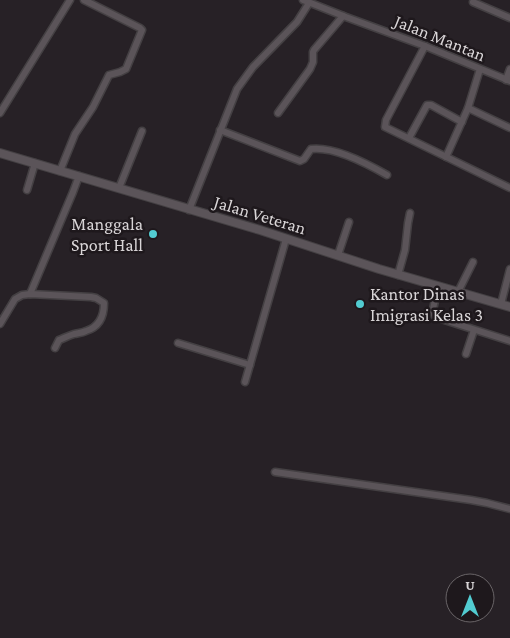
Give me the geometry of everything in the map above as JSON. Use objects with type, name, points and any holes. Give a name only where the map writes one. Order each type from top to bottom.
[{"type":"street","points":[[0,112],[70,0]]},
{"type":"street","points":[[60,170],[74,134],[89,114],[110,76],[126,69],[142,30],[84,0]]},
{"type":"street","points":[[189,210],[237,89],[266,53],[297,22],[306,1]]},
{"type":"street","name":"Jalan Mantan","points":[[306,1],[425,46],[508,81]]},
{"type":"street","points":[[472,2],[510,18]]},
{"type":"street","points":[[278,113],[310,69],[314,50],[343,16]]},
{"type":"street","points":[[425,46],[394,105],[385,125],[386,128],[510,188]]},
{"type":"street","points":[[508,81],[510,69]]},
{"type":"street","points":[[446,157],[468,108],[480,70]]},
{"type":"street","points":[[409,138],[427,105],[431,105],[462,122]]},
{"type":"street","points":[[468,108],[510,128]]},
{"type":"street","points":[[119,188],[142,130]]},
{"type":"street","points":[[220,130],[300,161],[304,159],[311,149],[320,149],[362,161],[387,175]]},
{"type":"street","name":"Jalan Veteran","points":[[0,153],[510,307]]},
{"type":"street","points":[[27,190],[34,163]]},
{"type":"street","points":[[30,294],[79,176]]},
{"type":"street","points":[[398,274],[405,250],[410,213]]},
{"type":"street","points":[[338,255],[349,222]]},
{"type":"street","points":[[245,382],[286,239]]},
{"type":"street","points":[[458,292],[473,262]]},
{"type":"street","points":[[501,304],[510,269]]},
{"type":"street","points":[[440,287],[432,310],[433,316],[510,341]]},
{"type":"street","points":[[0,324],[15,299],[22,295],[96,298],[104,303],[102,318],[91,329],[58,340],[55,348]]},
{"type":"street","points":[[466,354],[474,330]]},
{"type":"street","points":[[178,344],[250,365]]},
{"type":"street","points":[[275,472],[471,500],[510,509]]},
{"type":"place","name":"Manggala Sport Hall","points":[[153,234]]},
{"type":"place","name":"Kantor Dinas Imigrasi Kelas 3","points":[[360,304]]}]
